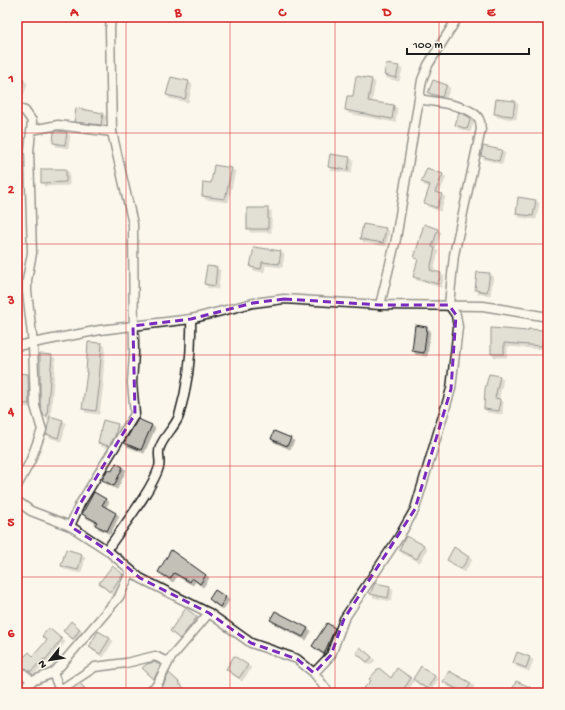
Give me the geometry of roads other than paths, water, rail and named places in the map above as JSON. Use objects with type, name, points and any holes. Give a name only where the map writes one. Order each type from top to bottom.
[{"type":"street","points":[[70,526],[80,504],[135,414],[132,383],[134,353],[134,224],[112,132],[111,17]]},
{"type":"street","points":[[380,305],[396,239],[422,80],[428,65],[458,17]]},
{"type":"street","points":[[314,674],[331,655],[344,619],[399,537],[415,509],[451,389],[458,327],[456,315],[449,305],[454,255],[481,129],[480,120],[474,113],[464,109],[419,99]]},
{"type":"street","points":[[17,108],[26,111],[32,121],[29,152],[32,261],[27,280],[27,291],[33,344],[35,406],[42,430],[30,462],[17,486]]},
{"type":"street","points":[[32,130],[58,125],[112,132]]},
{"type":"street","points":[[17,346],[33,344],[83,332],[191,319],[253,303],[284,299],[380,305],[483,306],[548,317]]},
{"type":"street","points":[[107,550],[147,490],[159,467],[158,450],[160,444],[178,417],[192,339],[191,319]]},
{"type":"street","points":[[17,501],[31,511],[70,526],[107,550],[131,572],[209,613],[251,643],[297,659],[314,674],[329,693]]},
{"type":"street","points":[[18,693],[32,680],[53,673],[61,665],[119,597],[131,572]]},
{"type":"street","points":[[146,693],[157,685],[170,660],[209,613]]},
{"type":"street","points":[[53,673],[61,692],[95,667],[126,663],[155,656],[166,661],[170,660]]},
{"type":"street","points":[[17,668],[32,680]]}]
